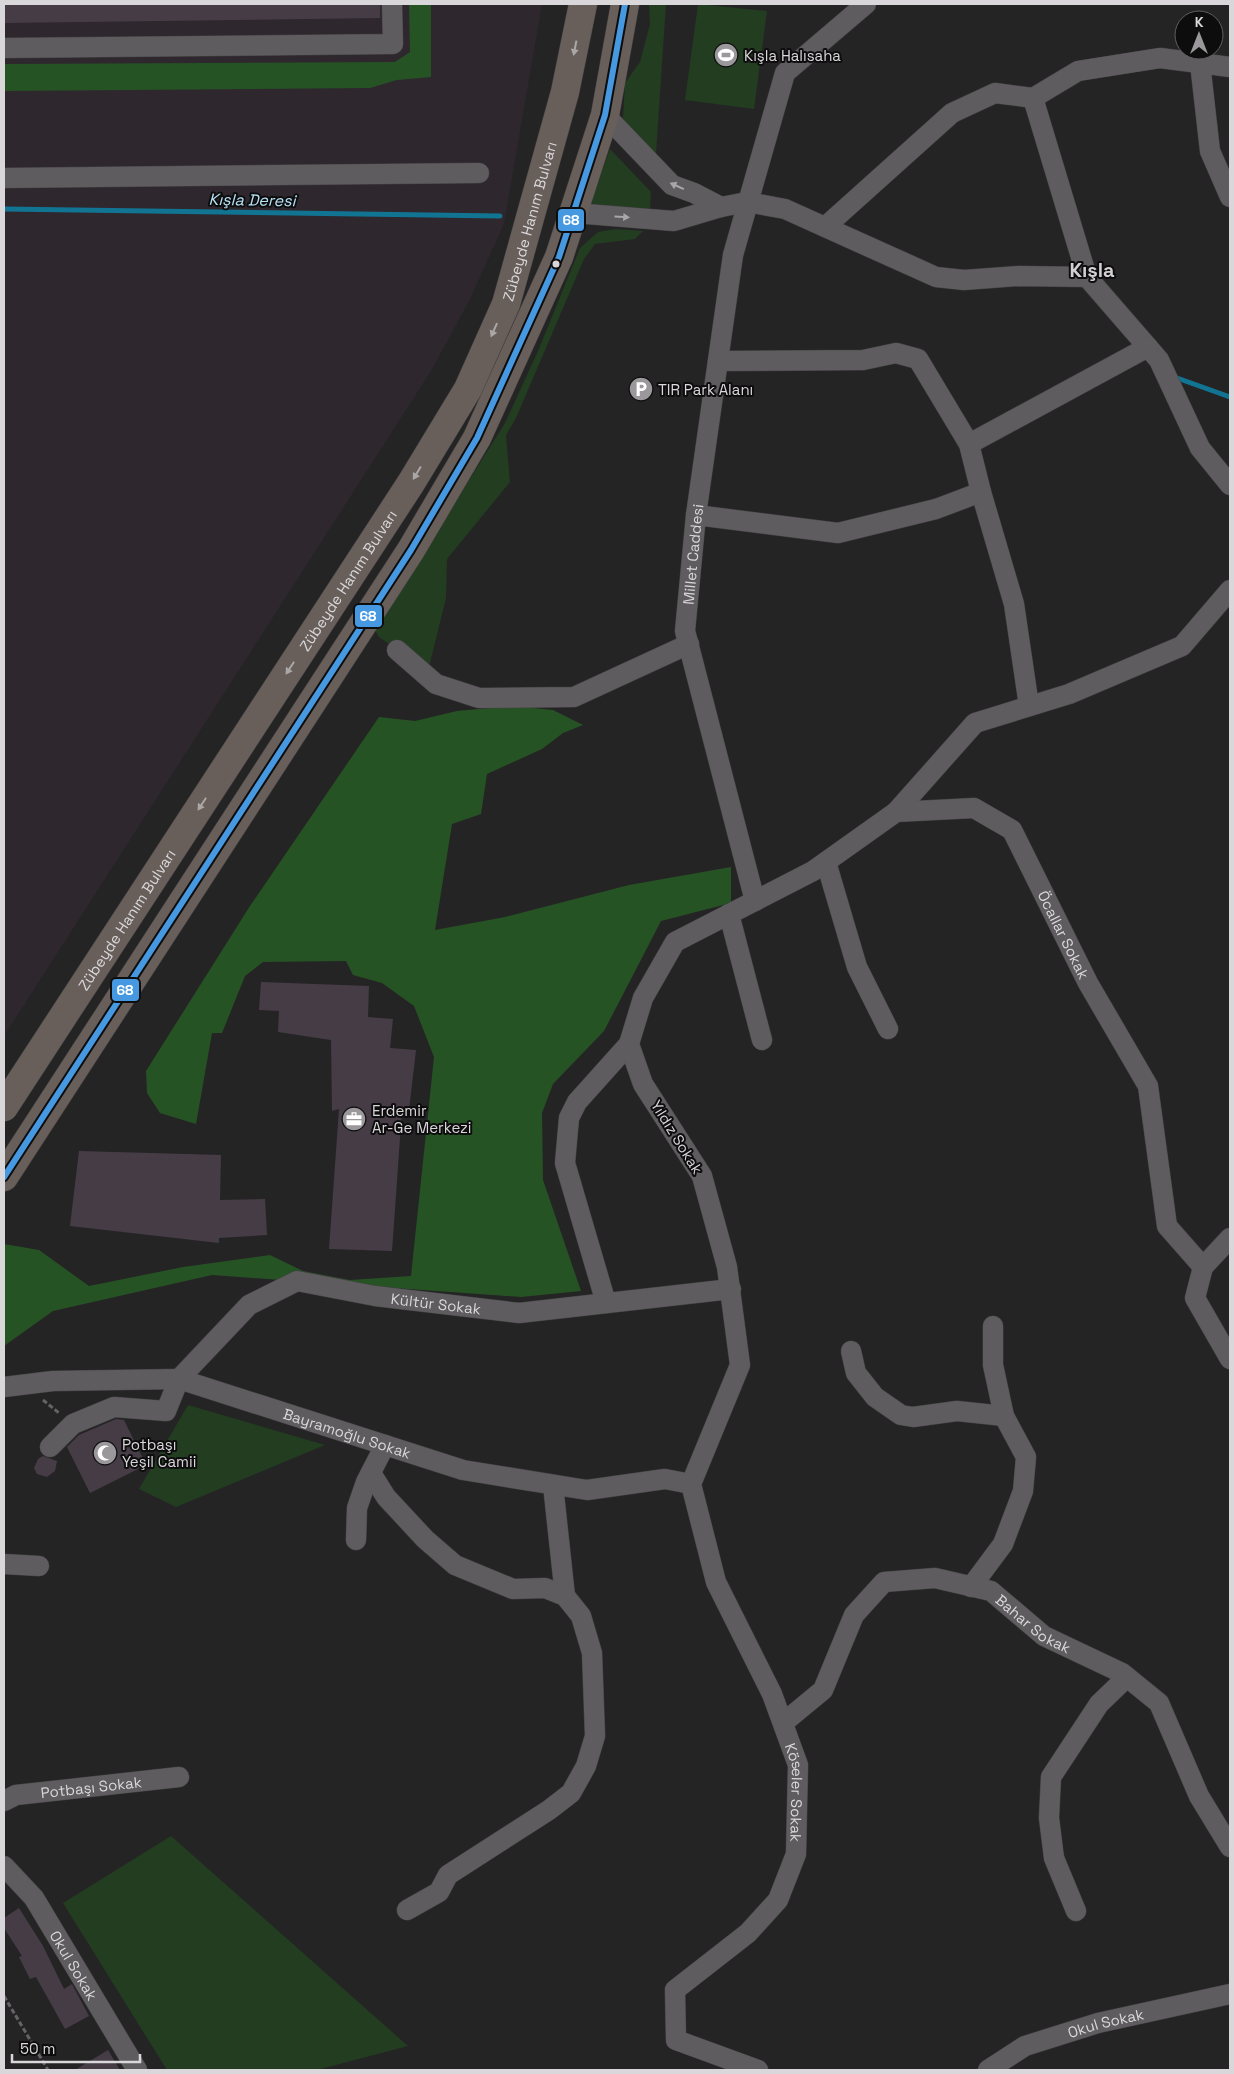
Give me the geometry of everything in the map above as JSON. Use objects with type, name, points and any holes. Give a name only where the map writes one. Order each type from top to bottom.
[{"type":"highway","name":"Zübeyde Hanım Bulvarı","points":[[4,1107],[411,483],[468,389],[509,294],[565,92],[583,4]]},
{"type":"highway","name":"Zübeyde Hanım Bulvarı","points":[[4,1176],[411,550],[478,438],[559,257],[574,213],[606,115],[625,4]]},
{"type":"street","points":[[4,48],[393,44],[392,4]]},
{"type":"street","name":"Millet Caddesi","points":[[755,901],[685,632],[696,515],[733,255],[785,73],[866,4]]},
{"type":"street","points":[[825,227],[952,113],[995,93],[1033,98],[1078,71],[1160,58],[1230,67]]},
{"type":"street","points":[[1200,63],[1210,151],[1230,197]]},
{"type":"street","points":[[1033,98],[1087,277],[1159,360],[1200,448],[1230,485]]},
{"type":"street","points":[[606,115],[672,185],[694,193],[721,207]]},
{"type":"street","points":[[4,178],[479,173]]},
{"type":"street","points":[[574,213],[674,221],[721,207],[747,202],[785,209],[936,277],[964,280],[1019,276],[1087,277]]},
{"type":"street","points":[[969,444],[1148,348]]},
{"type":"street","points":[[718,361],[864,360],[896,353],[918,359],[969,444],[1014,604],[1029,706]]},
{"type":"street","points":[[696,515],[838,533],[936,509],[981,492]]},
{"type":"street","points":[[606,1303],[565,1163],[569,1118],[577,1102],[629,1044],[643,998],[675,942],[813,871],[896,812],[974,723],[1069,694],[1182,646],[1230,590]]},
{"type":"street","points":[[397,650],[436,684],[478,698],[574,697],[689,644]]},
{"type":"street","name":"Öcallar Sokak","points":[[896,812],[974,808],[1012,830],[1088,983],[1148,1086],[1167,1226],[1202,1266]]},
{"type":"street","points":[[826,862],[857,967],[888,1029]]},
{"type":"street","points":[[729,914],[762,1040]]},
{"type":"street","name":"Yıldız Sokak","points":[[629,1044],[643,1084],[702,1176],[727,1266],[731,1289],[740,1365],[691,1484]]},
{"type":"street","points":[[1230,1238],[1202,1266],[1195,1298],[1230,1359]]},
{"type":"street","name":"Kültür Sokak","points":[[179,1379],[249,1305],[297,1281],[375,1296],[520,1312],[731,1289]]},
{"type":"street","points":[[971,1587],[1003,1544],[1023,1492],[1026,1457],[1004,1416],[993,1365],[993,1326]]},
{"type":"street","points":[[851,1351],[856,1373],[876,1397],[901,1415],[913,1417],[956,1411],[1004,1416]]},
{"type":"street","points":[[50,1447],[73,1424],[114,1407],[166,1411],[179,1379]]},
{"type":"street","name":"Bayramoğlu Sokak","points":[[13,1385],[53,1381],[179,1379],[463,1470],[587,1490],[665,1479],[691,1484]]},
{"type":"street","points":[[356,1540],[357,1508],[370,1473],[385,1446]]},
{"type":"street","points":[[370,1473],[386,1497],[425,1539],[455,1565],[513,1589],[545,1588],[564,1596],[581,1616],[592,1653],[595,1736],[586,1766],[571,1793],[549,1810],[448,1875],[439,1892],[407,1910]]},
{"type":"street","name":"Köseler Sokak","points":[[691,1484],[716,1582],[772,1694],[798,1765],[797,1844],[796,1854],[778,1900],[748,1933],[675,1990],[676,2040],[758,2070]]},
{"type":"street","points":[[553,1485],[564,1596]]},
{"type":"street","points":[[4,1564],[38,1566]]},
{"type":"street","name":"Bahar Sokak","points":[[783,1723],[822,1690],[854,1615],[884,1582],[935,1578],[991,1591],[1044,1636],[1127,1677],[1160,1703],[1199,1796],[1230,1847]]},
{"type":"street","points":[[1076,1911],[1054,1858],[1049,1818],[1052,1777],[1099,1704],[1127,1677]]},
{"type":"street","name":"Potbaşı Sokak","points":[[4,1801],[16,1795],[178,1777]]},
{"type":"street","name":"Okul Sokak","points":[[4,1865],[34,1898],[137,2070]]},
{"type":"street","name":"Okul Sokak","points":[[988,2070],[1025,2046],[1098,2023],[1230,1994]]},
{"type":"path","points":[[13,1385],[73,1424]]},
{"type":"path","points":[[4,1996],[48,2070]]},
{"type":"shaded area","points":[[4,4],[542,4],[504,224],[469,301],[431,371],[4,1036]]},
{"type":"green space","points":[[409,4],[431,4],[431,77],[397,80],[370,88],[4,91],[4,64],[395,62],[410,52]]},
{"type":"green space","points":[[649,4],[666,4],[655,168],[632,138],[623,118],[625,83],[640,62],[650,24]]},
{"type":"green space","name":"Kışla Halısaha","points":[[698,4],[767,11],[754,109],[685,100]]},
{"type":"green space","points":[[610,149],[651,192],[650,209],[600,206],[591,203]]},
{"type":"green space","points":[[616,229],[643,231],[635,239],[595,244],[584,259],[516,418],[506,435],[510,482],[447,559],[446,598],[428,671],[379,637],[375,630],[505,423],[538,351],[580,248],[598,232]]},
{"type":"green space","points":[[514,706],[553,710],[583,725],[563,733],[542,749],[487,774],[481,814],[452,824],[435,930],[505,917],[629,885],[731,867],[731,903],[661,921],[604,1031],[553,1084],[542,1113],[543,1180],[581,1291],[521,1297],[212,1275],[53,1311],[4,1346],[4,1244],[39,1250],[89,1286],[183,1267],[270,1255],[303,1271],[350,1280],[411,1276],[434,1057],[414,1006],[382,983],[353,975],[346,961],[263,962],[245,976],[222,1033],[212,1033],[196,1124],[160,1113],[147,1093],[146,1071],[250,906],[379,717],[415,721],[457,711]]},
{"type":"green space","points":[[188,1405],[325,1445],[176,1507],[139,1489]]},
{"type":"green space","points":[[171,1836],[408,2046],[317,2070],[167,2070],[63,1903]]},
{"type":"building","points":[[4,4],[380,4],[380,18],[4,23]]},
{"type":"building","name":"Erdemir Ar-Ge Merkezi","points":[[261,982],[369,986],[368,1017],[393,1019],[390,1048],[416,1050],[409,1110],[402,1110],[392,1251],[329,1249],[339,1109],[332,1111],[331,1040],[278,1032],[279,1011],[259,1010]]},
{"type":"building","points":[[79,1151],[221,1155],[220,1200],[265,1199],[267,1235],[219,1238],[219,1243],[70,1226]]},
{"type":"building","name":"Potbaşı Yeşil Camii","points":[[116,1419],[124,1420],[146,1465],[90,1493],[67,1447],[79,1435]]},
{"type":"building","points":[[43,1456],[57,1461],[55,1471],[47,1477],[37,1474],[34,1468],[38,1459]]},
{"type":"building","points":[[19,1908],[43,1946],[64,1989],[72,1984],[89,2016],[65,2029],[36,1977],[30,1979],[19,1957],[22,1956],[4,1928],[4,1918]]},
{"type":"building","points":[[108,2050],[120,2070],[75,2070]]},
{"type":"waterway","name":"Kışla Deresi","points":[[4,209],[500,216]]},
{"type":"waterway","name":"Kışla Deresi","points":[[1177,378],[1230,397]]},
{"type":"transit line","name":"68","points":[[4,1177],[411,550],[477,438],[559,257],[605,115],[625,4]]},
{"type":"place","name":"Kışla Halısaha","points":[[726,55]]},
{"type":"place","name":"TIR Park Alanı","points":[[641,389]]},
{"type":"place","name":"Erdemir Ar-Ge Merkezi","points":[[354,1119]]},
{"type":"place","name":"Potbaşı Yeşil Camii","points":[[105,1453]]},
{"type":"district","name":"Kışla","points":[[1092,270]]}]
